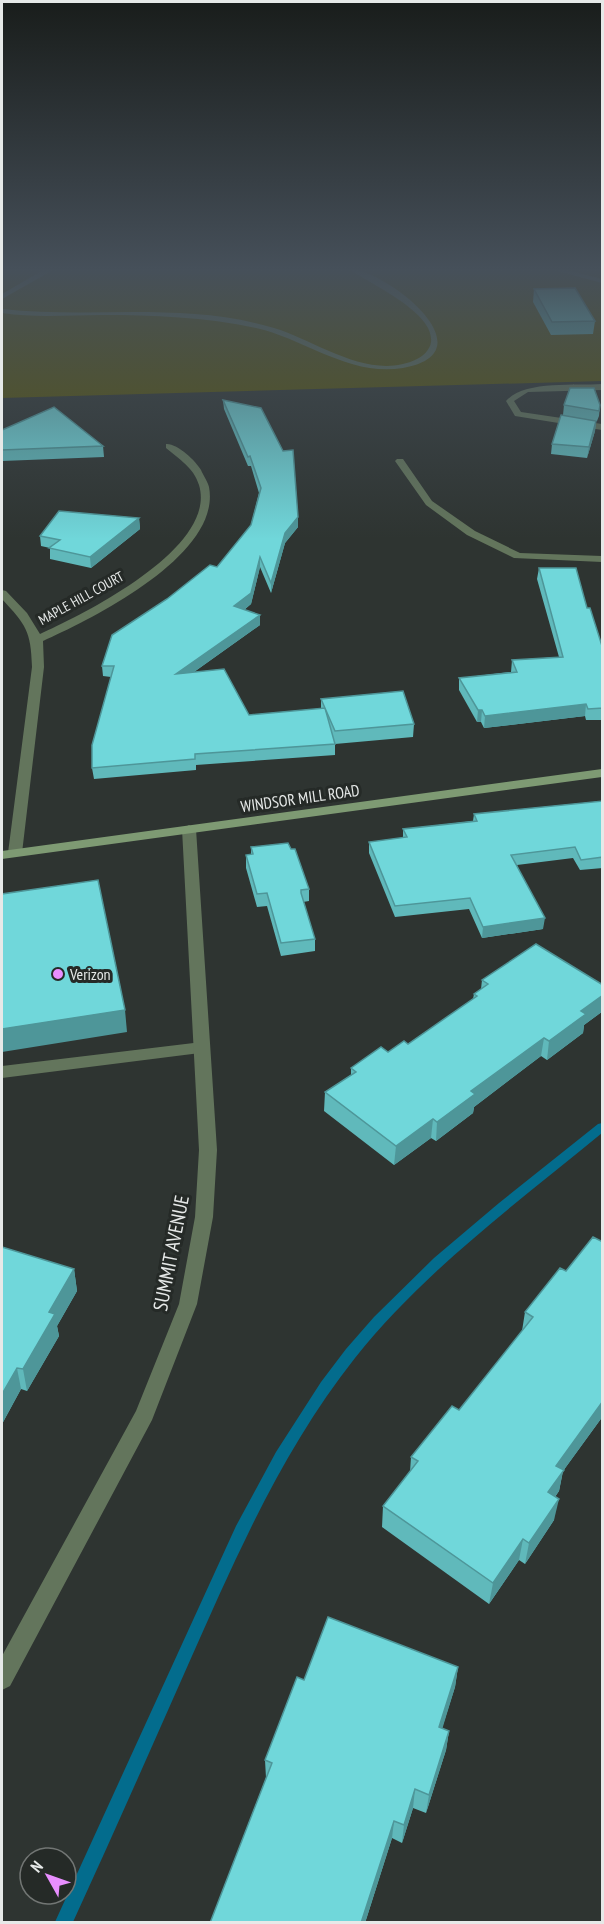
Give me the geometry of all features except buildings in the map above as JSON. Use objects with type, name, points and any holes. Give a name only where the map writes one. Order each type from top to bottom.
[{"type":"main road","name":"WINDSOR MILL ROAD","points":[[8,854],[603,773]]},
{"type":"street","points":[[348,359],[362,364],[397,366],[423,359]]},
{"type":"street","points":[[603,387],[527,390],[517,394],[510,401],[518,414],[603,427]]},
{"type":"street","name":"MAPLE HILL COURT","points":[[37,639],[117,599],[172,556],[191,535],[202,516],[207,497],[204,482],[197,467],[184,455],[169,446]]},
{"type":"street","points":[[400,461],[429,503],[471,534],[518,556],[603,559]]},
{"type":"street","points":[[2,593],[22,615],[37,639],[38,667],[8,854]]},
{"type":"street","name":"SUMMIT AVENUE","points":[[2,1678],[145,1414],[188,1304],[204,1217],[207,1161],[189,830]]},
{"type":"street","points":[[2,1072],[202,1048]]},
{"type":"shaded area","points":[[2,359],[602,359],[602,381],[2,398]]},
{"type":"waterway","points":[[64,1922],[242,1531],[302,1421],[351,1353],[408,1291],[471,1234],[602,1127]]},
{"type":"place","name":"Verizon","points":[[58,974]]}]
